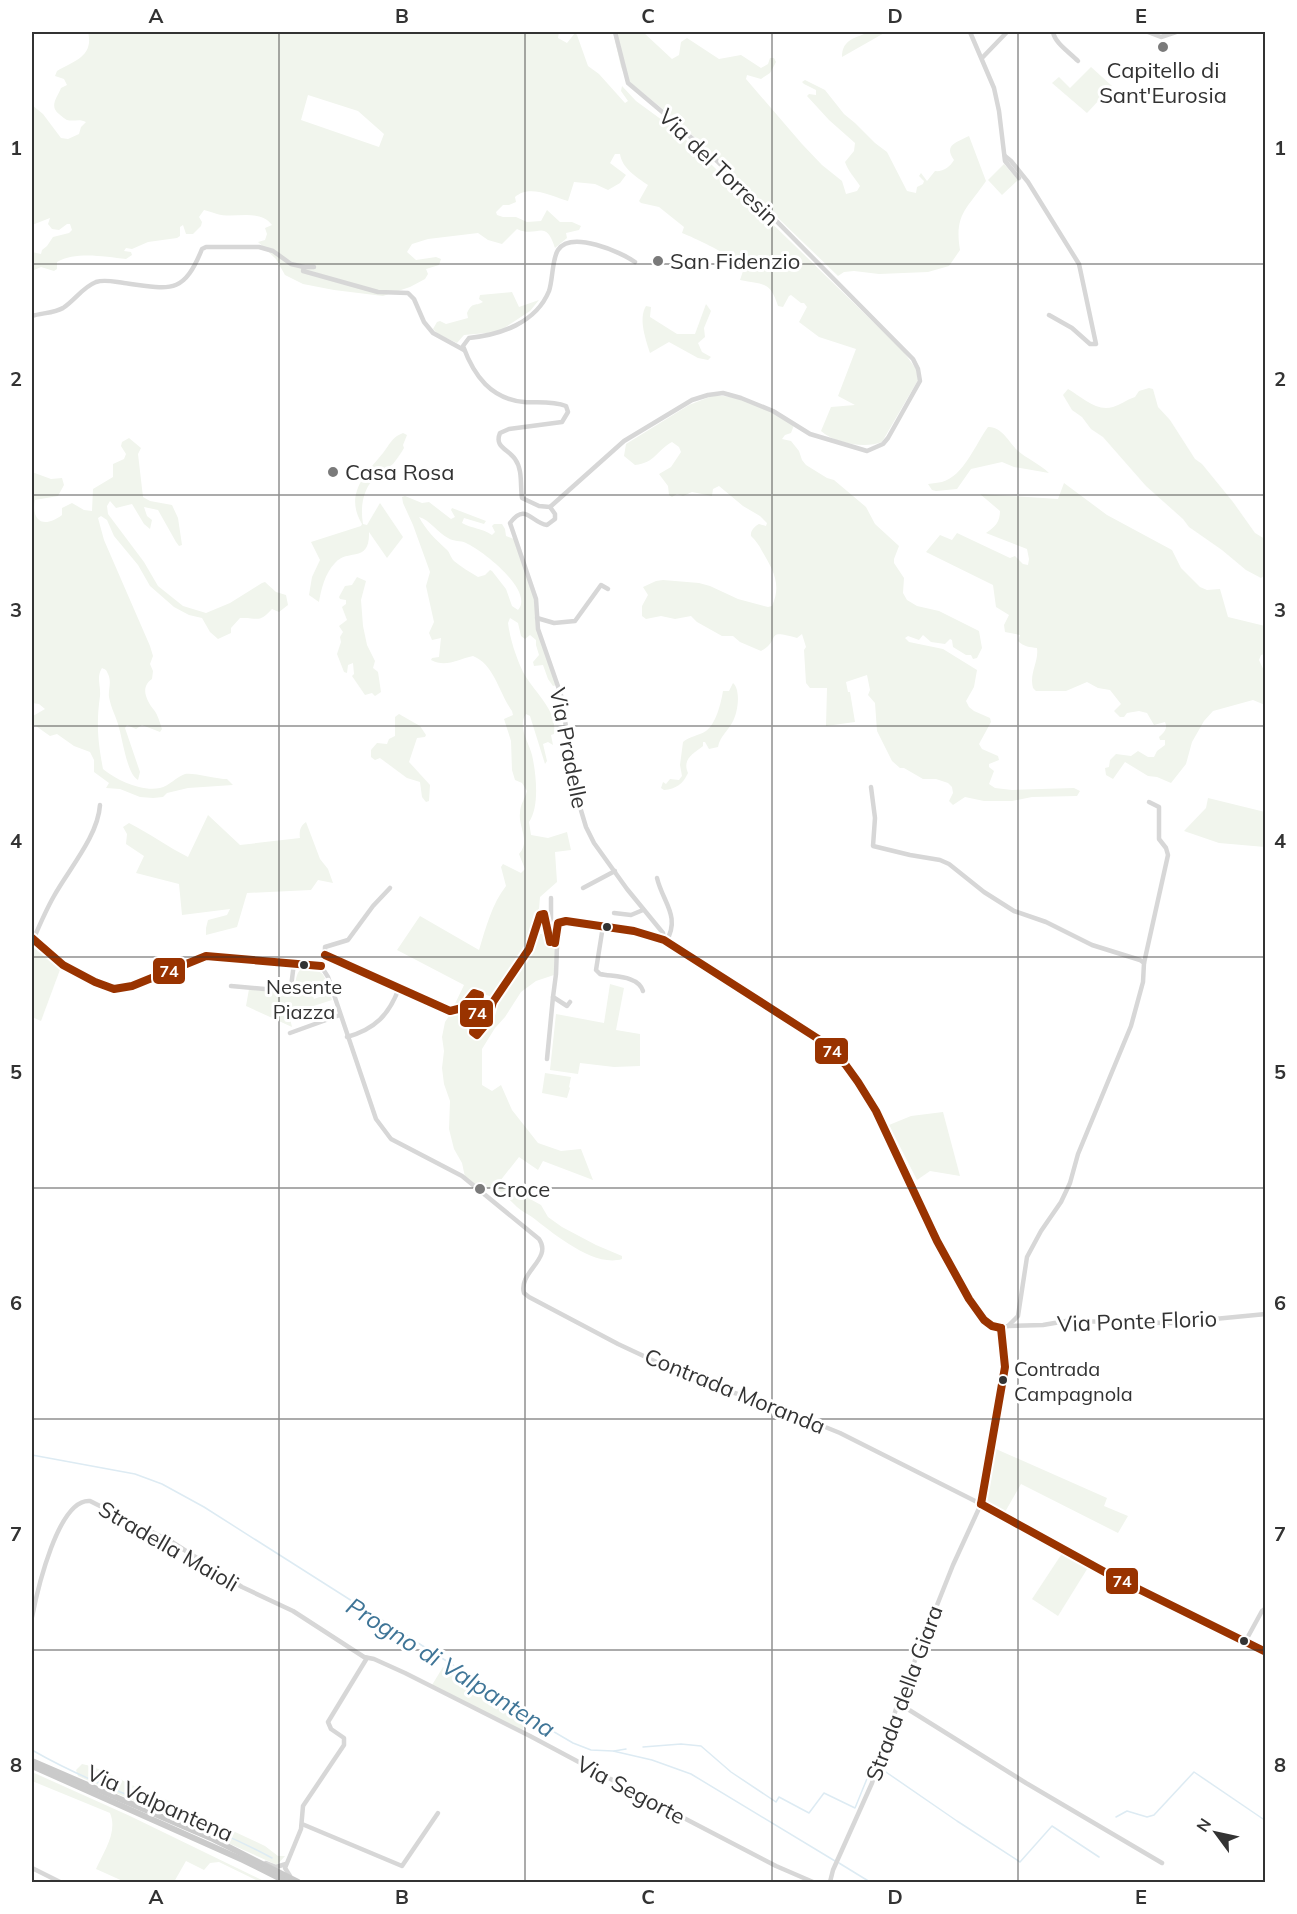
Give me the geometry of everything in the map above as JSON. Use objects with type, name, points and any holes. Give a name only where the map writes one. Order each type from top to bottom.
[{"type":"main road","name":"Via Valpantena","points":[[32,1761],[116,1796],[298,1882]]},
{"type":"main road","name":"Via Valpantena","points":[[32,1766],[287,1882]]},
{"type":"street","name":"Via del Torresin","points":[[550,507],[624,441],[700,396],[719,393],[741,398],[773,411],[810,434],[867,450],[883,444],[888,438],[920,381],[918,369],[913,360],[895,340],[717,161],[628,83],[615,32]]},
{"type":"street","points":[[970,32],[994,88],[1005,164],[1019,178]]},
{"type":"street","points":[[982,58],[1007,32]]},
{"type":"street","points":[[1053,32],[1058,42],[1078,61]]},
{"type":"street","points":[[1148,32],[1161,37],[1176,32]]},
{"type":"street","points":[[1005,156],[1028,182],[1079,264],[1096,344],[1090,344],[1072,328],[1050,315]]},
{"type":"street","points":[[550,507],[538,506],[522,498],[518,462],[499,445],[498,439],[500,433],[509,429],[562,422],[568,412],[566,406],[558,403],[524,402],[500,396],[482,382],[464,350],[464,343],[469,338],[503,332],[533,312],[548,292],[558,250],[563,245],[572,242],[594,244],[619,251],[635,262]]},
{"type":"street","points":[[32,316],[62,309],[87,287],[97,282],[107,280],[139,285],[178,285],[189,275],[202,249],[206,247],[259,247],[273,251],[291,264],[314,267]]},
{"type":"street","points":[[304,267],[303,271],[310,274],[337,279],[378,292],[408,293],[414,298],[424,322],[433,333],[464,350]]},
{"type":"street","name":"Via Pradelle","points":[[550,507],[555,514],[552,524],[542,525],[524,513],[518,514],[510,523],[536,599],[538,629],[561,695],[581,811],[594,843],[643,910],[663,933],[665,941]]},
{"type":"street","points":[[537,618],[554,623],[575,621],[602,585],[608,589]]},
{"type":"street","points":[[871,787],[874,818],[873,846],[950,864],[984,892],[1014,911],[1046,922],[1092,945],[1144,963]]},
{"type":"street","points":[[547,1059],[556,974],[557,946],[555,943],[558,923],[566,921],[634,931],[665,941],[820,1040],[845,1063],[875,1109],[934,1237],[980,1316],[990,1325],[1001,1328],[1008,1326],[1019,1310],[1030,1250],[1066,1193],[1078,1154],[1123,1046],[1142,989],[1144,963],[1168,855],[1159,839],[1160,806],[1149,802]]},
{"type":"street","points":[[100,805],[100,816],[93,832],[54,895],[33,938],[63,965],[118,990],[206,956],[321,966]]},
{"type":"street","points":[[583,888],[615,871]]},
{"type":"street","points":[[657,878],[672,916],[673,930],[665,941]]},
{"type":"street","points":[[321,966],[325,947],[348,940],[373,906],[390,888]]},
{"type":"street","points":[[551,898],[551,924],[556,927]]},
{"type":"street","points":[[614,913],[631,915],[643,910]]},
{"type":"street","points":[[325,955],[450,1011],[459,1011],[466,1006],[474,993],[477,993],[480,995],[473,1032],[477,1035],[486,1024],[494,1002],[529,949],[540,915],[544,914],[546,920],[548,941],[555,943]]},
{"type":"street","points":[[603,926],[596,970],[600,974],[636,981],[641,984],[643,990]]},
{"type":"street","points":[[231,986],[286,991],[291,987],[294,963]]},
{"type":"street","points":[[321,966],[328,977],[347,1037],[379,1023],[395,999],[399,988]]},
{"type":"street","points":[[553,997],[567,1006],[570,1002]]},
{"type":"street","points":[[290,1034],[340,1015]]},
{"type":"street","name":"Contrada Moranda","points":[[347,1037],[376,1119],[391,1140],[462,1176],[543,1244],[542,1255],[524,1281],[524,1293],[529,1297],[618,1344],[697,1381],[766,1403],[825,1426],[981,1504],[1112,1576],[1266,1652]]},
{"type":"street","name":"Via Ponte Florio","points":[[1008,1326],[1043,1325],[1066,1321],[1173,1323],[1266,1314]]},
{"type":"street","points":[[981,1504],[1005,1367],[1001,1328]]},
{"type":"street","name":"Stradella Maioli","points":[[32,1617],[41,1574],[57,1536],[75,1506],[89,1500],[172,1542],[242,1587],[293,1611],[367,1658]]},
{"type":"street","name":"Strada della Giara","points":[[830,1882],[841,1851],[872,1783],[898,1703],[952,1565],[981,1504]]},
{"type":"street","points":[[1245,1642],[1262,1611],[1266,1608]]},
{"type":"street","points":[[286,1864],[302,1824],[303,1806],[344,1744],[344,1738],[331,1730],[328,1722],[367,1658]]},
{"type":"street","name":"Via Segorte","points":[[367,1658],[405,1673],[776,1866],[813,1882]]},
{"type":"street","points":[[898,1703],[1026,1783],[1162,1863]]},
{"type":"street","points":[[302,1824],[402,1866],[438,1813]]},
{"type":"street","name":"Via Valpantena","points":[[248,1857],[276,1867],[286,1864],[286,1872],[298,1882]]},
{"type":"street","points":[[32,1868],[60,1882]]},
{"type":"street","points":[[272,1875],[276,1882],[287,1882]]},
{"type":"shaded area","points":[[88,32],[559,32],[558,38],[567,43],[575,33],[588,66],[599,74],[625,103],[628,101],[621,91],[622,86],[636,101],[677,131],[903,351],[916,369],[918,380],[882,442],[867,445],[850,444],[834,439],[821,431],[831,407],[855,405],[838,396],[856,349],[819,337],[799,322],[807,307],[804,303],[791,295],[783,307],[778,306],[769,288],[740,280],[743,264],[739,265],[721,252],[682,233],[684,227],[659,207],[641,203],[639,201],[648,185],[627,168],[620,154],[615,154],[610,163],[626,175],[620,183],[608,190],[595,184],[574,182],[568,201],[541,192],[527,191],[515,197],[516,202],[503,205],[496,212],[497,215],[503,217],[516,217],[527,222],[541,221],[547,210],[560,222],[572,222],[581,226],[579,230],[566,233],[567,238],[555,248],[548,233],[544,231],[530,232],[517,229],[502,244],[488,240],[478,233],[428,239],[412,244],[407,252],[416,260],[436,257],[441,259],[439,265],[426,269],[428,274],[425,279],[383,296],[303,284],[285,275],[276,259],[258,242],[265,240],[267,234],[265,228],[272,225],[267,220],[254,215],[224,215],[204,210],[199,217],[202,222],[201,226],[193,234],[186,234],[183,225],[180,227],[180,236],[177,238],[148,242],[132,249],[126,248],[124,251],[131,252],[132,255],[126,259],[73,257],[57,262],[57,269],[54,271],[41,267],[32,271],[32,252],[41,254],[53,237],[72,230],[70,224],[59,230],[52,229],[48,224],[50,218],[32,225],[32,105],[43,114],[61,138],[68,139],[79,134],[86,122],[67,120],[56,111],[55,102],[61,88],[67,85],[64,79],[55,76],[57,71],[82,57],[89,40]],"holes":[[[308,95],[358,111],[384,134],[379,147],[301,120]]]},
{"type":"shaded area","points":[[613,32],[643,32],[672,59],[679,55],[681,42],[687,38],[719,59],[741,55],[761,68],[768,64],[770,58],[774,58],[776,62],[770,73],[761,79],[747,75],[746,79],[802,144],[822,165],[842,181],[846,194],[857,191],[860,186],[845,162],[854,151],[855,143],[807,96],[816,95],[816,90],[804,84],[802,82],[805,80],[825,90],[844,114],[887,152],[907,191],[916,193],[917,187],[923,184],[924,181],[919,176],[921,173],[927,181],[935,171],[948,167],[954,160],[950,151],[951,147],[969,136],[986,181],[964,212],[959,228],[960,250],[949,266],[928,272],[879,274],[854,271],[844,272],[838,276],[680,123],[627,80],[621,67]]},
{"type":"shaded area","points":[[869,32],[886,32],[842,57],[844,46],[847,43]]},
{"type":"shaded area","points":[[1091,67],[1112,86],[1087,113],[1052,83],[1059,77],[1070,88]]},
{"type":"shaded area","points":[[1004,164],[1018,180],[1002,195],[988,180]]},
{"type":"shaded area","points":[[512,292],[519,307],[539,300],[530,311],[498,332],[464,335],[457,343],[433,329],[440,321],[446,324],[468,318],[467,313],[471,307],[483,302],[479,299],[480,295]]},
{"type":"shaded area","points":[[706,304],[711,311],[704,328],[705,337],[698,343],[702,352],[711,357],[708,360],[698,358],[669,342],[650,353],[643,323],[646,306],[651,307],[650,317],[677,334],[695,334]]},
{"type":"shaded area","points":[[1068,389],[1095,406],[1107,408],[1135,397],[1139,391],[1153,389],[1158,407],[1170,420],[1195,459],[1202,464],[1233,502],[1255,533],[1265,539],[1265,575],[1261,578],[1246,570],[1189,527],[1146,486],[1103,437],[1091,429],[1082,417],[1072,410],[1063,395]]},
{"type":"shaded area","points":[[712,396],[745,401],[794,425],[791,433],[782,439],[791,441],[806,465],[834,480],[866,507],[875,524],[899,546],[894,563],[904,578],[903,593],[907,600],[917,606],[939,611],[979,631],[982,648],[977,658],[973,659],[971,655],[966,655],[953,647],[950,639],[945,644],[931,642],[923,635],[919,640],[908,636],[905,638],[909,642],[943,649],[977,670],[974,687],[966,701],[974,711],[990,718],[991,722],[979,744],[982,749],[998,756],[999,760],[989,764],[994,771],[989,784],[995,788],[1012,790],[1074,788],[1080,791],[1077,796],[1032,797],[1012,801],[984,801],[965,797],[953,805],[949,801],[953,793],[952,787],[948,783],[936,779],[923,779],[900,768],[892,761],[877,731],[875,703],[868,695],[870,690],[867,675],[846,682],[855,722],[826,726],[827,688],[810,688],[806,683],[804,650],[806,647],[802,634],[797,638],[776,635],[771,643],[761,651],[740,642],[733,636],[722,636],[691,616],[675,619],[661,616],[646,619],[642,616],[642,606],[648,595],[643,587],[663,580],[699,583],[738,599],[768,607],[772,606],[775,598],[776,584],[773,571],[751,536],[757,525],[766,526],[767,523],[760,516],[743,506],[719,486],[713,489],[712,496],[692,492],[683,496],[669,495],[668,486],[659,474],[671,467],[681,452],[679,447],[672,442],[652,459],[642,464],[635,465],[624,456],[626,444],[689,405]]},
{"type":"shaded area","points":[[988,427],[1001,432],[1017,450],[1049,473],[1014,467],[1002,462],[971,469],[957,489],[932,490],[928,484],[950,479],[957,473]]},
{"type":"shaded area","points":[[403,433],[407,435],[404,448],[393,464],[377,475],[368,486],[362,511],[363,524],[367,525],[380,503],[403,537],[387,558],[369,532],[366,548],[362,552],[340,559],[332,567],[324,582],[319,602],[309,595],[312,577],[320,560],[311,542],[361,526],[355,503],[359,485],[392,441]]},
{"type":"shaded area","points":[[129,438],[141,448],[138,454],[143,497],[150,501],[172,505],[178,518],[182,545],[179,546],[176,542],[158,510],[144,507],[147,516],[152,520],[150,529],[144,524],[132,504],[116,508],[110,501],[107,506],[108,514],[144,562],[158,586],[183,606],[206,613],[230,603],[265,582],[276,592],[286,595],[288,605],[279,612],[272,609],[258,619],[240,618],[231,628],[231,633],[218,639],[210,632],[202,618],[189,615],[174,607],[150,586],[138,565],[114,536],[107,520],[101,516],[98,518],[104,540],[150,646],[153,656],[150,664],[153,671],[145,694],[157,714],[162,729],[160,732],[142,725],[136,729],[127,725],[125,728],[140,772],[138,780],[134,777],[128,764],[110,701],[109,677],[106,670],[102,668],[99,678],[98,724],[103,769],[137,787],[153,789],[163,787],[185,774],[227,779],[233,785],[188,788],[153,798],[140,797],[120,789],[106,788],[109,783],[94,772],[94,760],[90,752],[74,746],[57,734],[50,736],[33,724],[33,716],[45,709],[39,704],[32,703],[32,472],[51,479],[62,478],[64,485],[58,496],[35,500],[35,514],[41,521],[56,519],[62,515],[62,508],[72,503],[84,510],[92,511],[93,489],[113,477],[113,464],[124,459],[126,454],[121,446],[122,442]]},
{"type":"shaded area","points":[[1064,483],[1107,515],[1172,550],[1181,568],[1200,587],[1207,590],[1220,589],[1228,617],[1265,626],[1265,654],[1261,655],[1259,660],[1265,673],[1265,705],[1253,700],[1213,711],[1204,721],[1192,742],[1186,764],[1171,783],[1148,776],[1125,762],[1113,779],[1106,775],[1105,768],[1109,767],[1110,760],[1116,754],[1131,756],[1138,751],[1148,757],[1154,757],[1157,751],[1165,745],[1165,740],[1160,740],[1159,737],[1166,729],[1165,722],[1154,725],[1147,713],[1139,711],[1120,717],[1114,711],[1121,704],[1110,690],[1098,688],[1087,682],[1066,691],[1036,691],[1033,688],[1032,677],[1037,648],[1020,643],[1018,641],[1020,635],[1005,632],[1004,625],[1009,615],[996,607],[993,585],[926,552],[940,535],[952,540],[957,533],[1010,558],[1015,556],[1023,564],[1028,565],[1027,549],[986,533],[996,524],[1000,511],[980,494],[1058,499]]},
{"type":"shaded area","points":[[405,496],[422,503],[429,502],[451,519],[455,517],[452,508],[486,521],[484,524],[464,518],[462,523],[492,535],[495,532],[492,526],[502,524],[506,536],[514,539],[534,597],[537,627],[557,685],[553,686],[548,679],[543,665],[534,666],[533,662],[539,655],[536,640],[530,635],[525,639],[521,636],[518,623],[510,618],[508,623],[510,635],[520,666],[549,709],[554,725],[554,734],[551,735],[553,745],[548,742],[543,744],[547,761],[545,764],[530,716],[526,714],[524,719],[523,729],[532,755],[536,780],[535,807],[529,822],[531,835],[548,838],[567,832],[571,850],[555,852],[557,882],[540,897],[539,909],[534,913],[527,945],[522,956],[492,997],[473,990],[460,1005],[453,1008],[464,985],[397,950],[420,916],[479,950],[493,908],[506,886],[501,867],[503,864],[521,873],[525,869],[519,854],[524,844],[520,813],[527,791],[522,783],[515,780],[512,770],[511,741],[504,719],[513,715],[512,711],[486,665],[473,656],[447,663],[431,660],[439,657],[441,638],[432,640],[429,633],[434,622],[426,586],[430,572],[402,497]],"holes":[[[419,517],[448,538],[474,547],[494,562],[519,592],[521,602],[518,610],[512,606],[506,589],[492,571],[478,577],[457,563],[434,538]]]},
{"type":"shaded area","points":[[357,577],[366,581],[361,600],[363,626],[367,645],[375,661],[373,668],[378,672],[381,692],[375,696],[372,693],[365,695],[352,676],[354,674],[353,663],[348,665],[347,673],[344,672],[337,654],[343,632],[339,626],[347,620],[342,607],[346,604],[346,600],[339,597],[345,586],[352,585]]},
{"type":"shaded area","points":[[733,683],[738,696],[736,712],[718,747],[709,749],[703,742],[703,746],[687,760],[688,773],[684,780],[676,787],[664,790],[661,788],[663,782],[666,784],[670,779],[679,780],[682,776],[680,765],[683,742],[710,728],[718,713],[723,691],[729,691]]},
{"type":"shaded area","points":[[399,714],[420,726],[426,735],[417,738],[409,762],[430,785],[429,801],[426,802],[422,797],[420,782],[407,778],[380,758],[375,760],[371,757],[371,750],[377,743],[387,744],[389,739],[395,736],[395,717]]},
{"type":"shaded area","points":[[1208,798],[1265,812],[1265,847],[1219,843],[1184,831],[1206,808]]},
{"type":"shaded area","points":[[208,815],[240,845],[300,838],[300,829],[306,822],[320,859],[328,869],[333,883],[318,880],[311,890],[247,893],[237,927],[206,935],[208,920],[227,915],[230,909],[182,915],[179,884],[136,873],[144,856],[126,844],[127,834],[123,827],[129,823],[188,857]]},
{"type":"shaded area","points":[[536,934],[543,934],[551,946],[560,945],[554,975],[536,981],[521,992],[495,1028],[482,1049],[482,1085],[492,1091],[501,1085],[512,1110],[538,1143],[561,1151],[581,1149],[593,1180],[543,1161],[538,1170],[519,1157],[500,1181],[516,1186],[530,1199],[541,1205],[548,1217],[562,1227],[622,1256],[622,1259],[611,1260],[587,1254],[562,1240],[520,1210],[496,1189],[478,1188],[465,1177],[462,1163],[454,1149],[449,1129],[450,1101],[444,1084],[442,1068],[444,1051],[442,1037],[445,1022],[451,1013],[462,1010],[469,1012],[467,1025],[470,1033],[473,1035],[482,1030],[492,1005],[528,957]]},
{"type":"shaded area","points":[[32,940],[61,967],[41,1021],[32,1017]]},
{"type":"shaded area","points":[[306,969],[322,973],[329,988],[312,993],[314,999],[330,993],[332,1000],[289,1014],[292,1027],[246,1006],[249,989],[287,993],[295,986],[300,970]]},
{"type":"shaded area","points":[[610,984],[624,988],[616,1030],[640,1034],[640,1066],[614,1067],[580,1063],[578,1074],[550,1070],[556,1014],[604,1023]]},
{"type":"shaded area","points":[[545,1073],[571,1077],[567,1098],[542,1093]]},
{"type":"shaded area","points":[[943,1112],[960,1176],[930,1171],[917,1180],[889,1125],[911,1116]]},
{"type":"shaded area","points":[[996,1449],[1107,1498],[1104,1506],[1128,1516],[1118,1533],[1021,1484],[1005,1512],[985,1501]]},
{"type":"shaded area","points":[[1063,1552],[1089,1566],[1058,1616],[1032,1599]]},
{"type":"shaded area","points":[[443,1667],[527,1719],[522,1731],[432,1685]]},
{"type":"shaded area","points":[[82,1764],[110,1774],[265,1846],[278,1856],[285,1856],[277,1865],[78,1776],[76,1770]]},
{"type":"shaded area","points":[[32,1772],[130,1816],[266,1882],[260,1882],[219,1862],[210,1863],[204,1870],[186,1861],[174,1882],[125,1882],[96,1869],[111,1834],[110,1813],[32,1781]]},
{"type":"waterway","name":"Progno di Valpantena","points":[[32,1455],[135,1474],[162,1484],[204,1507],[489,1688],[508,1705],[573,1743],[591,1750],[613,1751],[652,1760],[691,1774],[835,1861]]},
{"type":"waterway","points":[[643,1747],[681,1744],[701,1746],[731,1772],[776,1802],[779,1797],[809,1813],[824,1793],[855,1808],[873,1764]]},
{"type":"waterway","name":"Progno di Valpantena","points":[[614,1751],[626,1749]]},
{"type":"waterway","points":[[32,1750],[91,1780],[213,1830],[272,1858]]},
{"type":"waterway","points":[[883,1770],[1020,1862],[1052,1826],[1099,1857]]},
{"type":"waterway","points":[[1116,1817],[1127,1811],[1147,1817],[1154,1815],[1194,1772],[1266,1821]]},
{"type":"waterway","name":"Progno di Valpantena","points":[[839,1863],[870,1882]]},
{"type":"transit line","name":"74","points":[[325,955],[450,1011],[462,1008],[474,993],[480,995],[473,1032],[477,1035],[486,1024],[493,1002],[529,949],[540,915],[544,914],[550,942]]},
{"type":"transit line","name":"74","points":[[555,943],[558,923],[566,921],[634,931],[664,940],[820,1040],[845,1064],[876,1111],[937,1241],[969,1299],[984,1320],[992,1326],[1001,1328]]},
{"type":"transit line","name":"74","points":[[32,938],[63,965],[114,989],[132,986],[206,956],[321,966]]},
{"type":"transit line","name":"74","points":[[981,1504],[1005,1367],[1001,1328]]},
{"type":"transit line","name":"74","points":[[981,1504],[1112,1576],[1266,1652]]},
{"type":"place","name":"Capitello di Sant'Eurosia","points":[[1163,47]]},
{"type":"place","name":"San Fidenzio","points":[[658,261]]},
{"type":"place","name":"Casa Rosa","points":[[333,472]]},
{"type":"place","name":"Nesente Piazza","points":[[304,965]]},
{"type":"place","name":"Croce","points":[[480,1189]]},
{"type":"place","name":"Contrada Campagnola","points":[[1003,1380]]}]
